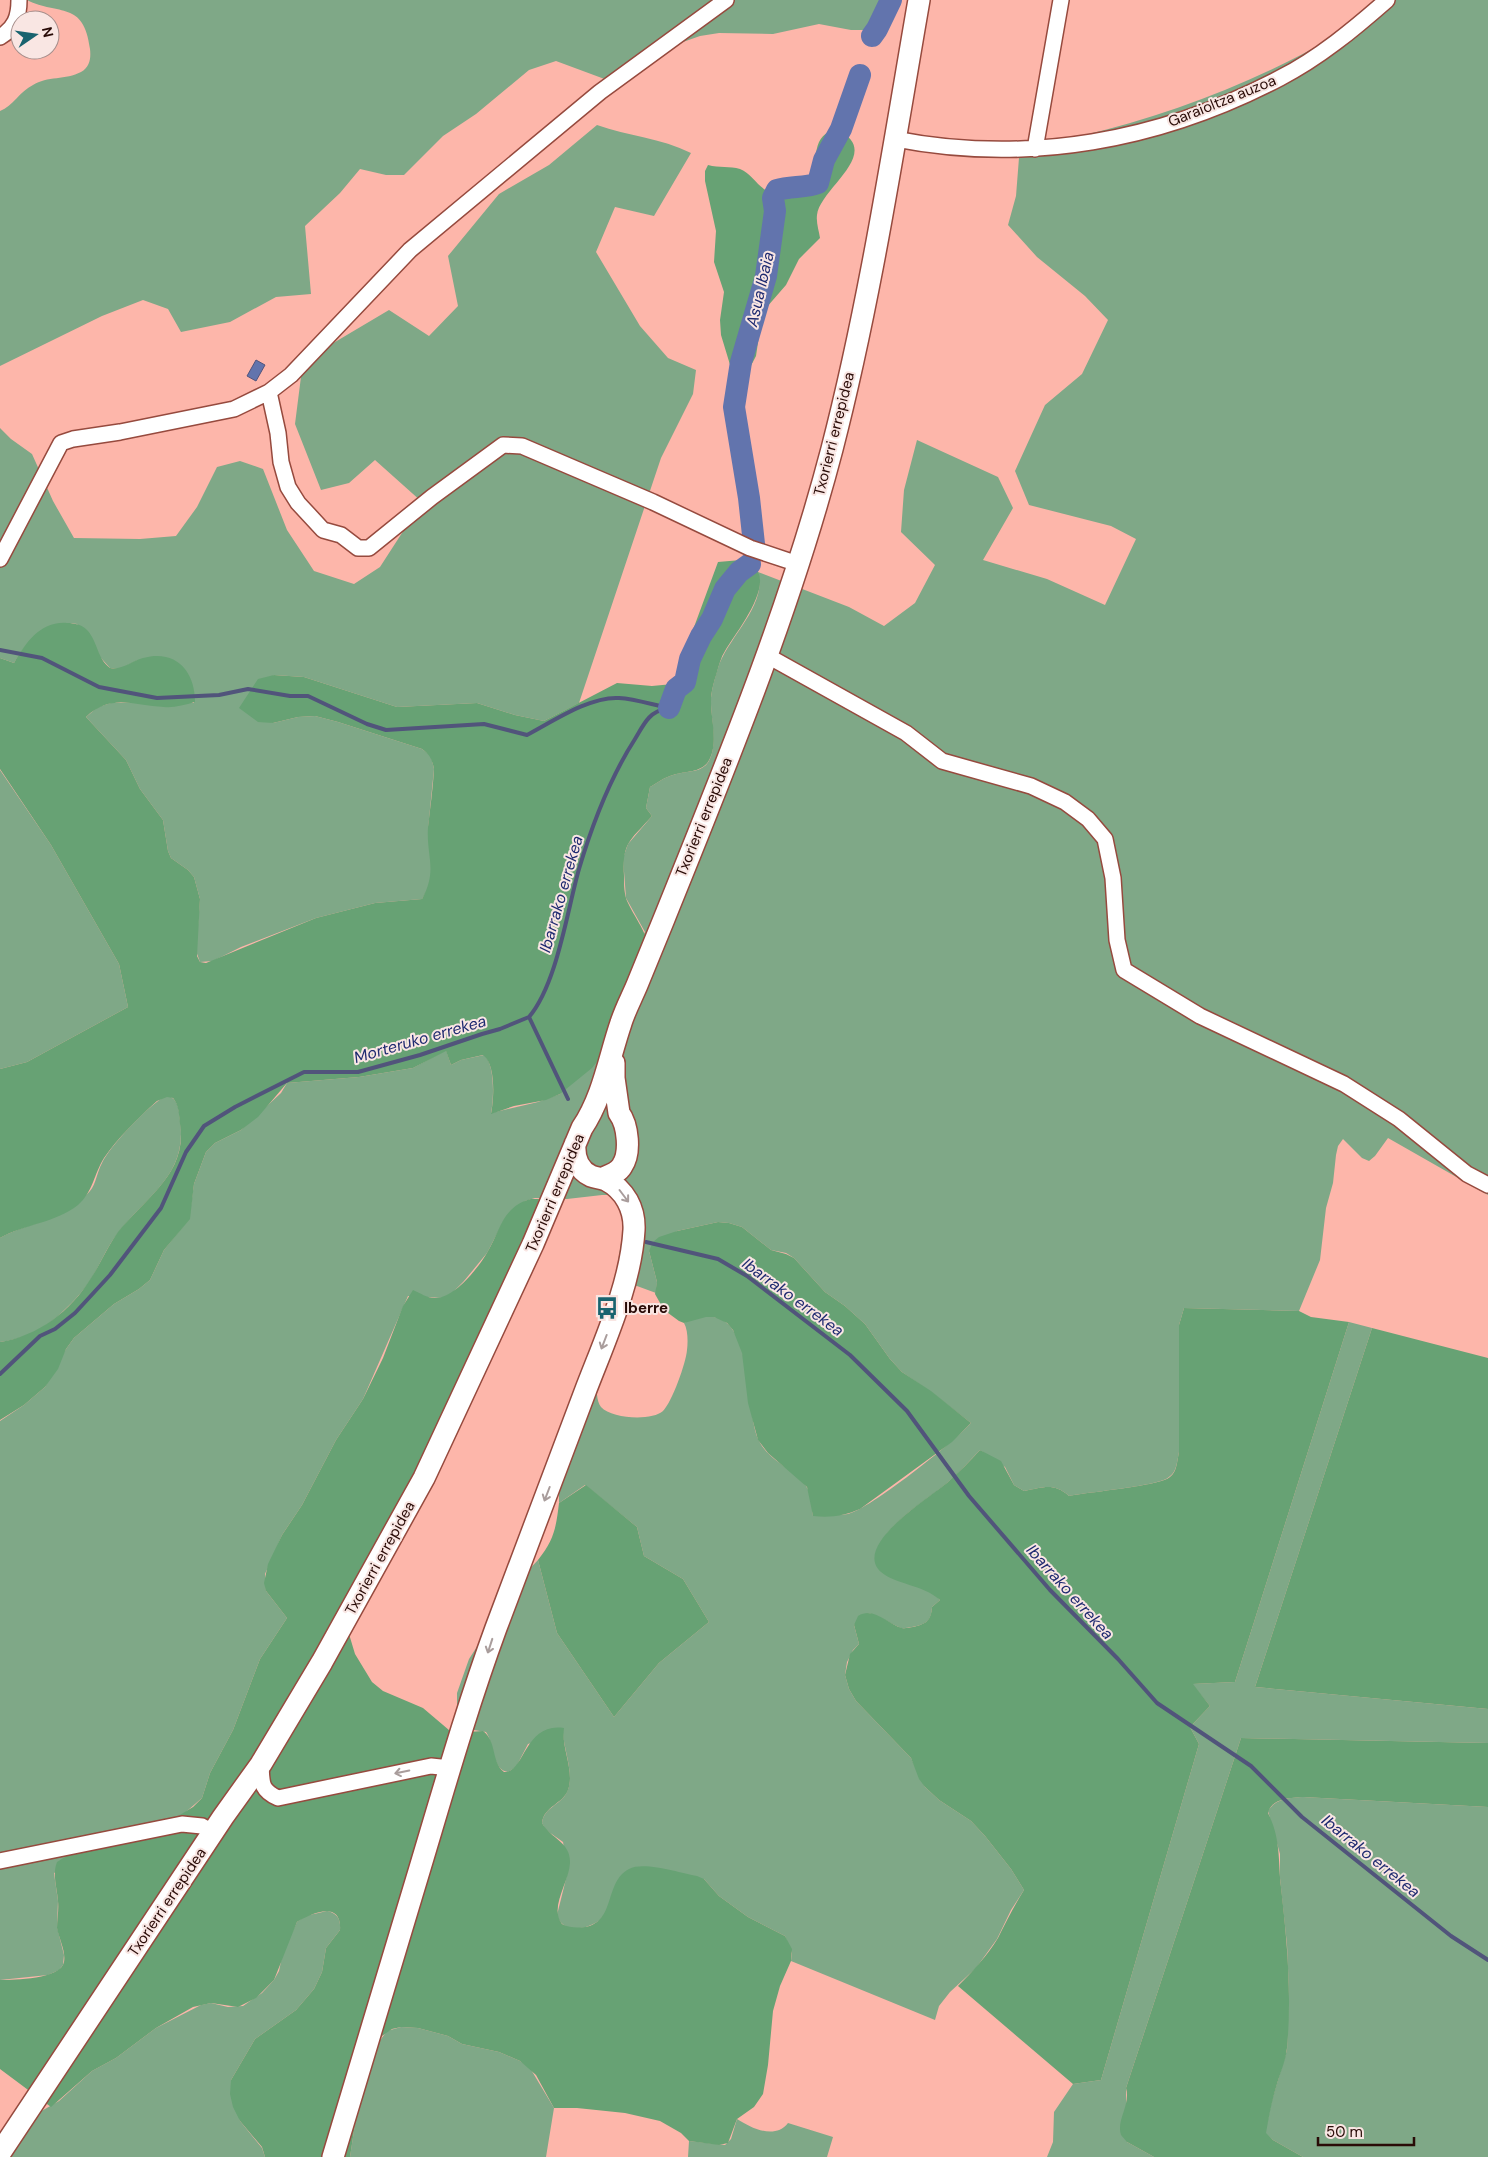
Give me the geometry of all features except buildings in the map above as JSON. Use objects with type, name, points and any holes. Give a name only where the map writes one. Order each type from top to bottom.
[{"type":"street","points":[[0,37],[12,30],[19,10],[19,0]]},
{"type":"street","points":[[0,559],[61,443],[73,439],[120,432],[234,409],[269,392],[297,368],[410,250],[600,92],[726,0]]},
{"type":"street","points":[[895,139],[919,0]]},
{"type":"street","points":[[1035,149],[1061,0]]},
{"type":"street","name":"Garaioltza auzoa","points":[[895,139],[960,148],[1003,151],[1068,146],[1150,130],[1237,99],[1281,77],[1330,47],[1387,0]]},
{"type":"street","name":"Txorierri errepidea","points":[[0,2153],[213,1832],[261,1764],[327,1654],[424,1478],[554,1199],[575,1144],[590,1116],[614,1049],[621,1022],[710,803],[798,564],[832,450],[847,389],[895,139]]},
{"type":"street","points":[[269,392],[278,433],[281,462],[288,487],[298,503],[323,530],[341,535],[358,548],[369,548],[440,491],[502,445],[511,444],[522,446],[653,502],[750,548],[798,564]]},
{"type":"street","points":[[766,655],[906,733],[942,761],[1032,786],[1065,802],[1088,819],[1104,839],[1113,878],[1118,940],[1124,970],[1200,1016],[1344,1084],[1399,1119],[1467,1174],[1488,1185]]},
{"type":"street","points":[[554,1199],[566,1187],[616,1172],[622,1166],[626,1156],[626,1133],[622,1117],[619,1113],[614,1078],[614,1049]]},
{"type":"street","points":[[590,1116],[603,1108],[619,1113]]},
{"type":"street","points":[[333,2157],[450,1768],[495,1630],[607,1335],[624,1281],[633,1237],[632,1211],[629,1202],[617,1187],[583,1170],[577,1162],[574,1153],[575,1144]]},
{"type":"street","points":[[261,1764],[262,1784],[267,1793],[278,1798],[431,1766],[450,1768]]},
{"type":"street","points":[[0,1861],[182,1824],[202,1826],[213,1832]]},
{"type":"green space","points":[[27,0],[887,0],[874,30],[851,30],[819,24],[773,34],[719,33],[700,36],[683,42],[618,84],[556,61],[529,70],[476,114],[443,136],[404,175],[386,175],[360,169],[340,193],[305,226],[311,294],[276,297],[230,322],[181,332],[168,309],[143,300],[102,316],[0,366],[0,111],[38,82],[81,72],[88,65],[90,56],[87,33],[76,16],[68,12]]},
{"type":"green space","points":[[1393,0],[1488,0],[1488,1195],[1388,1138],[1369,1161],[1362,1158],[1343,1139],[1338,1146],[1336,1155],[1333,1183],[1326,1208],[1320,1260],[1299,1311],[1184,1308],[1179,1325],[1179,1452],[1172,1475],[1152,1483],[1069,1496],[1053,1487],[1024,1491],[1014,1485],[1005,1467],[980,1450],[951,1479],[903,1517],[883,1539],[878,1550],[876,1562],[933,1593],[940,1600],[932,1607],[927,1622],[912,1627],[901,1628],[868,1613],[854,1625],[859,1644],[853,1650],[847,1662],[845,1675],[849,1689],[856,1701],[911,1758],[925,1787],[939,1800],[971,1821],[1011,1869],[1024,1890],[1011,1910],[997,1939],[976,1968],[950,1992],[939,2006],[935,2020],[791,1961],[792,1953],[785,1936],[748,1917],[719,1896],[704,1879],[604,1916],[599,1921],[586,1927],[572,1928],[565,1926],[560,1922],[557,1915],[568,1871],[563,1842],[546,1830],[542,1823],[546,1813],[561,1800],[567,1792],[569,1785],[570,1771],[563,1733],[528,1744],[516,1767],[508,1772],[503,1770],[496,1761],[486,1732],[474,1730],[457,1736],[457,1693],[469,1659],[522,1577],[538,1560],[557,1633],[614,1717],[659,1663],[709,1622],[683,1579],[644,1556],[637,1527],[585,1485],[559,1503],[559,1471],[596,1381],[598,1402],[606,1411],[623,1416],[641,1417],[658,1414],[663,1411],[674,1391],[686,1356],[687,1336],[684,1323],[708,1317],[725,1322],[736,1336],[743,1356],[754,1424],[759,1441],[775,1460],[806,1486],[810,1496],[813,1516],[844,1515],[859,1509],[911,1474],[948,1445],[971,1423],[902,1372],[890,1359],[865,1324],[845,1306],[825,1292],[794,1258],[786,1253],[771,1250],[742,1227],[718,1222],[677,1231],[649,1251],[657,1282],[656,1293],[637,1286],[616,1294],[616,1274],[623,1231],[622,1210],[621,1205],[610,1195],[602,1195],[567,1199],[535,1198],[525,1201],[504,1220],[487,1253],[451,1294],[442,1298],[408,1296],[363,1399],[336,1440],[302,1505],[282,1535],[265,1574],[266,1591],[287,1618],[260,1659],[233,1730],[210,1773],[202,1798],[180,1817],[54,1873],[58,1901],[57,1927],[64,1955],[63,1965],[59,1970],[48,1975],[0,1980],[0,1421],[24,1405],[45,1387],[74,1338],[114,1304],[150,1280],[164,1250],[189,1219],[194,1184],[206,1152],[215,1143],[241,1130],[281,1093],[287,1083],[359,1077],[413,1068],[446,1050],[451,1065],[461,1060],[484,1055],[488,1060],[493,1082],[491,1113],[538,1102],[560,1094],[645,932],[626,898],[623,858],[628,844],[652,816],[646,808],[650,787],[670,776],[703,768],[710,758],[713,751],[711,698],[714,683],[718,668],[729,645],[752,609],[757,597],[760,584],[758,572],[849,607],[884,626],[915,603],[935,565],[901,532],[904,490],[917,440],[998,477],[1013,508],[983,560],[1047,579],[1105,605],[1136,539],[1111,526],[1029,505],[1015,471],[1045,405],[1082,374],[1108,320],[1085,296],[1037,257],[1008,225],[1016,196],[1020,145],[1080,136],[1163,113],[1203,98],[1243,82],[1320,45]]},
{"type":"green space","points":[[597,125],[656,140],[691,153],[654,216],[615,207],[596,252],[640,326],[668,358],[696,370],[693,394],[661,458],[579,703],[544,721],[515,715],[477,703],[397,707],[304,677],[274,675],[240,708],[273,723],[298,717],[315,716],[422,749],[431,756],[434,769],[428,829],[432,874],[429,887],[422,899],[375,903],[316,918],[241,947],[213,961],[200,962],[196,951],[200,899],[194,877],[188,870],[171,858],[163,820],[140,789],[126,760],[86,717],[98,707],[111,703],[194,703],[194,691],[138,660],[122,668],[110,668],[77,624],[57,624],[48,628],[25,646],[14,663],[0,658],[0,428],[11,439],[32,454],[53,501],[74,538],[140,539],[176,536],[197,507],[217,467],[240,461],[263,469],[287,530],[314,571],[354,584],[380,567],[422,502],[375,460],[349,483],[321,490],[295,424],[303,361],[389,310],[429,336],[458,306],[448,256],[499,194],[549,165]]},
{"type":"green space","points":[[838,130],[850,139],[855,149],[852,160],[821,205],[817,215],[820,238],[799,259],[786,285],[766,308],[761,322],[756,356],[742,383],[731,368],[721,335],[720,320],[724,292],[714,262],[716,231],[705,181],[705,171],[708,165],[740,169],[772,193],[781,185],[812,182],[819,142],[829,132]]},
{"type":"green space","points":[[741,560],[754,566],[760,576],[759,588],[755,602],[719,664],[711,698],[714,740],[711,755],[705,766],[670,776],[650,787],[646,808],[652,816],[633,837],[626,849],[624,856],[624,886],[626,897],[647,941],[611,1044],[592,1068],[560,1094],[546,1100],[514,1106],[491,1114],[493,1100],[492,1074],[490,1066],[483,1055],[461,1060],[451,1065],[446,1051],[413,1068],[359,1077],[287,1083],[258,1117],[241,1130],[215,1143],[206,1152],[194,1184],[190,1219],[164,1250],[150,1280],[114,1304],[74,1338],[66,1349],[58,1369],[45,1387],[24,1405],[0,1420],[0,1342],[14,1339],[40,1328],[74,1301],[91,1278],[118,1232],[152,1196],[171,1171],[181,1141],[178,1107],[175,1101],[173,1098],[167,1097],[157,1101],[129,1128],[109,1151],[90,1189],[78,1205],[60,1216],[20,1229],[0,1238],[0,1069],[27,1062],[128,1007],[119,964],[51,845],[0,769],[0,658],[14,663],[29,641],[42,629],[58,623],[70,623],[81,626],[88,631],[102,660],[110,668],[119,668],[139,659],[155,656],[174,660],[187,672],[192,681],[195,702],[168,707],[114,703],[95,710],[86,717],[126,760],[140,789],[163,820],[171,858],[188,870],[194,877],[200,899],[197,956],[200,962],[206,963],[316,918],[375,903],[422,899],[429,880],[428,827],[434,769],[429,755],[422,749],[315,716],[298,717],[273,723],[258,722],[239,708],[258,679],[274,675],[304,677],[397,707],[477,703],[515,715],[544,721],[617,683],[652,686],[673,684],[718,562]]},
{"type":"green space","points":[[0,770],[51,845],[119,964],[128,1007],[27,1062],[0,1069]]},
{"type":"green space","points":[[164,1097],[171,1097],[176,1102],[180,1121],[181,1140],[178,1156],[171,1170],[152,1196],[118,1233],[91,1279],[71,1303],[52,1321],[38,1330],[16,1339],[0,1342],[0,1238],[58,1215],[80,1201],[92,1188],[102,1163],[121,1137],[139,1117]]},
{"type":"green space","points":[[531,1199],[539,1199],[531,1223],[412,1483],[343,1614],[355,1654],[372,1682],[383,1691],[423,1708],[456,1736],[468,1732],[483,1731],[490,1740],[497,1763],[504,1772],[511,1770],[517,1765],[527,1748],[541,1732],[551,1728],[564,1728],[564,1743],[570,1783],[566,1795],[546,1813],[542,1823],[564,1845],[569,1856],[569,1871],[558,1910],[562,1924],[579,1928],[595,1924],[606,1910],[621,1875],[629,1869],[644,1866],[672,1870],[704,1879],[719,1896],[748,1917],[785,1936],[792,1949],[791,1961],[780,1986],[773,2011],[763,2094],[754,2107],[737,2119],[728,2143],[719,2145],[689,2141],[681,2133],[660,2121],[625,2113],[577,2108],[554,2108],[536,2075],[520,2061],[499,2052],[462,2044],[448,2036],[418,2028],[401,2027],[392,2029],[382,2036],[378,2043],[357,2111],[350,2157],[265,2157],[262,2147],[240,2121],[233,2107],[230,2094],[231,2080],[255,2039],[296,2010],[314,1989],[322,1972],[326,1948],[340,1930],[336,1915],[325,1911],[310,1915],[297,1922],[274,1980],[256,1998],[238,2007],[211,2003],[193,2007],[156,2028],[116,2058],[92,2071],[51,2107],[0,2069],[0,1980],[26,1979],[46,1975],[61,1968],[64,1962],[63,1949],[57,1928],[58,1904],[55,1876],[57,1862],[73,1852],[170,1821],[193,1807],[202,1798],[210,1773],[233,1730],[260,1659],[287,1618],[266,1591],[264,1583],[268,1564],[282,1535],[302,1505],[336,1440],[363,1399],[383,1358],[403,1306],[413,1290],[435,1298],[442,1297],[458,1288],[473,1273],[484,1257],[507,1214],[518,1204]]},
{"type":"green space","points":[[718,1222],[742,1227],[771,1250],[794,1258],[825,1292],[845,1306],[865,1324],[890,1359],[902,1372],[931,1391],[971,1423],[952,1442],[860,1509],[837,1516],[813,1516],[807,1487],[768,1453],[758,1440],[748,1403],[742,1353],[733,1330],[727,1323],[714,1317],[706,1317],[684,1323],[679,1321],[664,1310],[655,1294],[657,1282],[649,1251],[653,1242],[659,1237],[677,1231]]},
{"type":"green space","points":[[1184,1308],[1299,1311],[1311,1317],[1349,1322],[1235,1682],[1193,1684],[1210,1706],[1190,1727],[1199,1744],[1101,2080],[1073,2084],[958,1986],[994,1945],[1024,1890],[1011,1869],[971,1821],[939,1800],[925,1787],[919,1779],[911,1758],[856,1701],[849,1689],[845,1675],[850,1654],[859,1644],[854,1625],[858,1616],[864,1613],[875,1614],[903,1628],[921,1625],[929,1619],[932,1607],[940,1600],[925,1591],[894,1580],[881,1572],[875,1561],[877,1549],[885,1535],[897,1522],[948,1482],[980,1450],[1001,1461],[1014,1485],[1024,1491],[1053,1487],[1069,1496],[1153,1483],[1164,1480],[1172,1475],[1179,1452],[1179,1325]]},
{"type":"green space","points":[[1349,1322],[1372,1328],[1255,1687],[1488,1709],[1488,1743],[1241,1738],[1126,2088],[1127,2142],[1154,2157],[1047,2157],[1053,2142],[1054,2112],[1073,2084],[1101,2080],[1199,1744],[1190,1727],[1210,1706],[1192,1684],[1235,1682]]},
{"type":"green space","points":[[1372,1328],[1488,1358],[1488,1709],[1255,1687]]},
{"type":"green space","points":[[586,1485],[637,1527],[644,1556],[683,1579],[709,1622],[659,1663],[614,1717],[557,1633],[538,1560],[548,1546],[553,1533],[559,1503]]},
{"type":"green space","points":[[1241,1738],[1488,1743],[1488,1807],[1303,1797],[1282,1800],[1273,1804],[1268,1813],[1275,1832],[1278,1850],[1287,1947],[1289,2008],[1286,2053],[1266,2133],[1273,2140],[1303,2157],[1154,2157],[1127,2142],[1121,2135],[1120,2124],[1127,2100],[1126,2088]]},
{"type":"green space","points":[[1303,1797],[1488,1807],[1488,2157],[1303,2157],[1273,2140],[1265,2133],[1272,2100],[1287,2050],[1289,1991],[1287,1945],[1280,1878],[1280,1854],[1268,1811],[1279,1801]]},
{"type":"green space","points":[[327,1911],[338,1917],[340,1930],[326,1948],[322,1972],[314,1989],[296,2010],[255,2039],[231,2080],[240,2121],[262,2148],[265,2157],[0,2157],[38,2113],[59,2101],[92,2071],[116,2058],[156,2028],[201,2005],[211,2003],[228,2007],[243,2006],[262,1993],[274,1980],[279,1971],[283,1952],[297,1922],[305,1916]]},
{"type":"green space","points":[[401,2027],[418,2028],[448,2036],[462,2044],[499,2052],[520,2061],[530,2068],[554,2108],[546,2157],[350,2157],[357,2111],[378,2043],[387,2031]]},
{"type":"green space","points":[[737,2119],[763,2131],[777,2131],[788,2123],[833,2137],[827,2157],[688,2157],[689,2141],[725,2145],[731,2139]]},
{"type":"water","points":[[256,360],[265,365],[256,381],[247,376]]},
{"type":"waterway","name":"Asua Ibaia","points":[[872,36],[891,0]]},
{"type":"waterway","name":"Asua Ibaia","points":[[754,544],[749,498],[734,407],[741,362],[766,276],[775,211],[773,198],[777,190],[818,183],[824,160],[841,129],[860,75]]},
{"type":"waterway","name":"Asua Ibaia","points":[[669,708],[676,689],[685,682],[690,659],[712,619],[725,589],[739,572],[750,564]]},
{"type":"waterway","points":[[0,650],[42,658],[99,687],[157,698],[219,695],[248,689],[290,696],[308,696],[367,724],[386,730],[484,724],[527,735],[584,705],[608,698],[632,700],[669,708]]},
{"type":"waterway","name":"Ibarrako errekea","points":[[568,1099],[529,1017],[539,1003],[554,967],[584,852],[610,786],[644,724],[655,713],[666,709]]},
{"type":"waterway","name":"Morteruko errekea","points":[[0,1374],[40,1336],[55,1329],[75,1313],[110,1275],[161,1208],[186,1152],[204,1126],[235,1107],[304,1072],[358,1072],[420,1055],[500,1029],[529,1017]]},
{"type":"waterway","name":"Ibarrako errekea","points":[[646,1242],[718,1259],[747,1276],[850,1355],[907,1411],[969,1496],[1050,1590],[1118,1659],[1157,1703],[1251,1766],[1302,1817],[1451,1936],[1488,1960]]},
{"type":"place","name":"Iberre","points":[[607,1308]]}]
